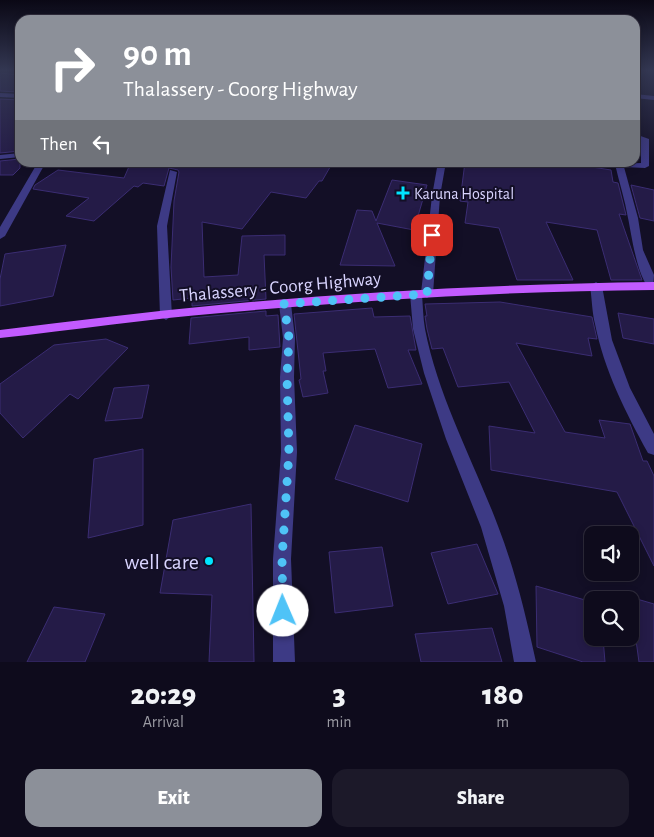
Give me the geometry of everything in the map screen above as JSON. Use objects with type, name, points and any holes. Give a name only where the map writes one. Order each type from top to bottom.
[{"type":"main road","name":"Thalassery - Coorg Highway","points":[[0,334],[284,304],[422,294],[596,286],[653,286]]},
{"type":"street","points":[[640,138],[645,139],[645,166],[640,166]]},
{"type":"street","points":[[0,156],[15,155]]},
{"type":"street","points":[[0,236],[39,167]]},
{"type":"street","points":[[441,167],[422,294],[419,329],[454,439],[490,527],[514,606],[525,662]]},
{"type":"street","points":[[620,167],[633,218],[638,250],[653,286]]},
{"type":"street","points":[[166,316],[162,226],[173,172]]},
{"type":"street","points":[[596,286],[601,324],[617,374],[638,422],[654,448]]},
{"type":"street","points":[[284,304],[289,338],[287,377],[289,452],[282,559],[284,662]]},
{"type":"building","points":[[0,102],[15,102],[15,152],[0,153]]},
{"type":"building","points":[[15,160],[15,167],[20,168],[13,175],[0,175],[0,161]]},
{"type":"building","points":[[129,167],[330,167],[322,181],[319,181],[306,198],[271,192],[242,229],[202,222],[204,277],[238,275],[242,236],[285,235],[285,255],[264,255],[266,299],[192,306],[192,298],[173,300],[171,267],[174,201],[178,170],[169,168],[164,186],[143,183],[138,187],[134,186],[94,221],[66,216],[89,198],[33,189],[35,185],[58,170],[124,178]]},
{"type":"building","points":[[464,167],[592,167],[611,170],[613,182],[618,183],[626,215],[619,214],[642,280],[611,280],[597,230],[546,222],[573,280],[517,280],[499,228],[465,223],[468,202],[460,201]]},
{"type":"building","points":[[392,180],[427,185],[414,230],[377,223],[395,266],[340,265],[357,210],[372,211],[376,221]]},
{"type":"building","points":[[631,185],[654,190],[654,221],[640,218]]},
{"type":"building","points":[[66,245],[53,296],[0,306],[0,279],[5,254]]},
{"type":"building","points":[[500,302],[592,317],[597,339],[588,338],[592,356],[516,343],[565,432],[605,438],[599,420],[630,424],[643,461],[647,461],[654,476],[654,566],[639,536],[639,526],[634,526],[617,492],[491,470],[489,426],[535,433],[509,382],[458,387],[443,348],[432,349],[427,329],[425,304]]},
{"type":"building","points":[[372,308],[374,317],[410,316],[416,350],[408,350],[422,384],[388,388],[375,349],[323,353],[326,371],[323,371],[328,393],[303,397],[299,380],[301,379],[294,314]]},
{"type":"building","points":[[266,311],[266,316],[278,315],[280,347],[249,350],[249,337],[189,344],[191,318]]},
{"type":"building","points":[[618,313],[654,319],[654,344],[623,338]]},
{"type":"building","points":[[106,339],[128,348],[78,399],[70,394],[23,438],[0,413],[0,384],[54,345]]},
{"type":"building","points":[[149,385],[142,418],[105,421],[114,388]]},
{"type":"building","points":[[355,425],[422,444],[408,502],[335,479]]},
{"type":"building","points":[[143,449],[143,525],[88,538],[94,459]]},
{"type":"building","name":"well care","points":[[251,504],[254,662],[209,662],[212,595],[160,593],[173,520]]},
{"type":"building","points":[[477,544],[498,594],[448,604],[431,553]]},
{"type":"building","points":[[382,547],[393,606],[335,613],[329,552]]},
{"type":"building","points":[[536,586],[584,600],[584,646],[604,646],[605,662],[583,662],[537,647]]},
{"type":"building","points":[[639,600],[654,604],[654,662],[639,662],[637,646],[639,646]]},
{"type":"building","points":[[54,607],[105,614],[85,662],[27,662]]},
{"type":"building","points":[[492,628],[502,662],[421,662],[415,634]]},
{"type":"place","name":"Karuna Hospital","points":[[403,193]]},
{"type":"place","name":"well care","points":[[209,561]]},
{"type":"route","points":[[283,611],[282,559],[289,452],[287,377],[289,338],[284,304],[427,294],[432,235]]}]
